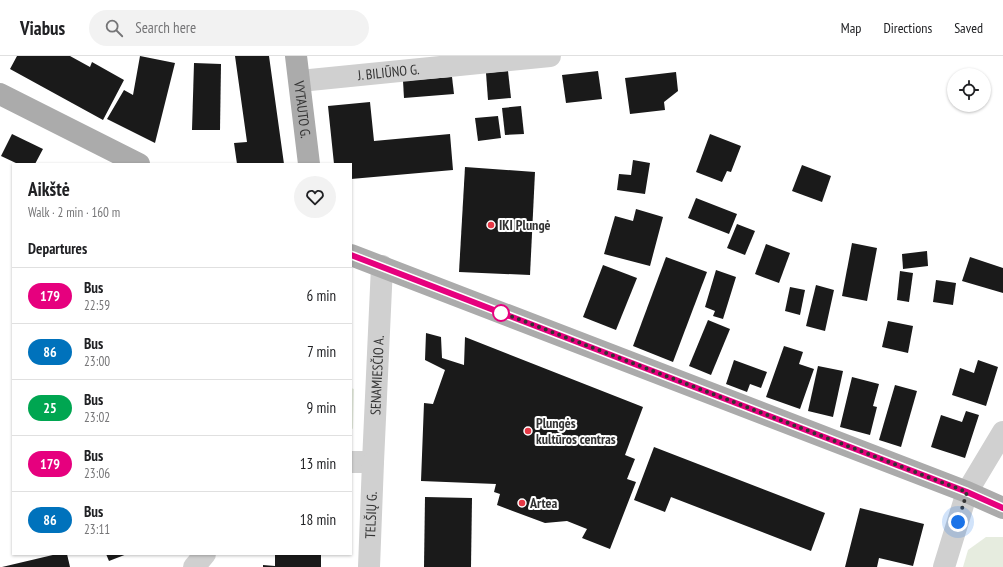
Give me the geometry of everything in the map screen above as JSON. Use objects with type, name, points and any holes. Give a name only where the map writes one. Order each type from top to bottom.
[{"type":"main road","name":"VYTAUTO G.","points":[[296,56],[309,163]]},
{"type":"main road","points":[[0,94],[137,163]]},
{"type":"main road","points":[[352,255],[967,492],[1003,508]]},
{"type":"street","name":"J. BILIŪNO G.","points":[[300,81],[550,56]]},
{"type":"street","name":"SENAMIESČIO A.","points":[[373,462],[382,266]]},
{"type":"street","points":[[944,567],[967,492],[1003,432]]},
{"type":"street","points":[[352,462],[373,462]]},
{"type":"street","name":"TELŠIŲ G.","points":[[369,567],[373,462]]},
{"type":"street","points":[[194,567],[204,555]]},
{"type":"shaded area","points":[[352,388],[354,389],[352,428]]},
{"type":"shaded area","points":[[986,537],[1003,537],[1003,567],[963,567],[968,550]]},
{"type":"building","points":[[17,56],[70,56],[90,67],[92,62],[124,80],[103,120],[10,69]]},
{"type":"building","points":[[140,56],[175,63],[155,143],[107,119],[124,90],[133,95]]},
{"type":"building","points":[[235,56],[269,56],[284,163],[237,163],[234,143],[247,142]]},
{"type":"building","points":[[194,63],[221,64],[220,130],[192,130]]},
{"type":"building","points":[[508,71],[511,98],[488,100],[486,73]]},
{"type":"building","points":[[598,71],[602,99],[566,103],[562,75]]},
{"type":"building","points":[[676,72],[678,91],[664,102],[665,110],[630,114],[625,78]]},
{"type":"building","points":[[452,77],[454,94],[404,98],[403,81]]},
{"type":"building","points":[[370,102],[374,141],[450,134],[453,170],[352,179],[352,163],[334,163],[328,106]]},
{"type":"building","points":[[521,106],[524,134],[505,135],[502,108]]},
{"type":"building","points":[[498,116],[501,138],[478,141],[475,118]]},
{"type":"building","points":[[12,134],[43,149],[36,163],[16,163],[1,156]]},
{"type":"building","points":[[710,134],[741,146],[731,172],[727,171],[722,182],[696,172]]},
{"type":"building","points":[[633,160],[650,163],[645,194],[617,190],[619,174],[631,175]]},
{"type":"building","points":[[802,165],[831,176],[822,202],[792,191]]},
{"type":"building","points":[[465,167],[535,172],[530,275],[459,272]]},
{"type":"building","points":[[696,198],[737,214],[729,234],[688,218]]},
{"type":"building","points":[[636,209],[663,217],[650,266],[604,254],[615,216],[633,221]]},
{"type":"building","points":[[737,224],[755,231],[745,255],[727,248]]},
{"type":"building","points":[[852,243],[877,248],[867,301],[842,296]]},
{"type":"building","points":[[766,244],[790,253],[779,283],[755,274]]},
{"type":"building","points":[[927,251],[928,266],[903,269],[902,254]]},
{"type":"building","points":[[666,257],[707,272],[673,362],[633,346]]},
{"type":"building","points":[[970,257],[1003,268],[1003,293],[962,281]]},
{"type":"building","points":[[603,265],[637,278],[616,330],[583,317]]},
{"type":"building","points":[[716,270],[736,277],[723,319],[713,316],[715,311],[705,307]]},
{"type":"building","points":[[900,271],[913,273],[909,302],[897,300]]},
{"type":"building","points":[[936,280],[956,283],[953,305],[933,302]]},
{"type":"building","points":[[816,285],[834,290],[825,331],[806,326]]},
{"type":"building","points":[[790,287],[805,290],[800,315],[785,311]]},
{"type":"building","points":[[708,320],[730,329],[711,375],[689,366]]},
{"type":"building","points":[[888,321],[913,326],[908,353],[882,347]]},
{"type":"building","name":"Plungės kultūros centras","points":[[426,333],[441,337],[442,358],[464,365],[465,337],[643,407],[625,455],[635,459],[627,479],[636,482],[610,549],[582,538],[587,529],[567,521],[545,523],[497,505],[500,494],[494,492],[496,484],[421,481],[424,403],[433,404],[445,370],[425,360]]},
{"type":"building","points":[[784,346],[803,352],[799,364],[814,369],[800,409],[766,397]]},
{"type":"building","points":[[734,360],[767,372],[761,388],[750,384],[747,392],[726,384]]},
{"type":"building","points":[[978,360],[998,367],[986,406],[952,395],[960,368],[974,373]]},
{"type":"building","points":[[818,366],[843,371],[833,417],[808,411]]},
{"type":"building","points":[[852,377],[879,384],[873,406],[877,407],[870,435],[840,427]]},
{"type":"building","points":[[895,385],[917,391],[901,447],[879,440]]},
{"type":"building","points":[[966,411],[979,415],[965,458],[931,447],[941,415],[962,422]]},
{"type":"building","points":[[654,447],[825,513],[811,551],[671,497],[665,512],[634,500]]},
{"type":"building","points":[[425,497],[472,498],[471,567],[424,567]]},
{"type":"building","points":[[860,508],[924,524],[913,566],[879,558],[877,567],[845,567]]},
{"type":"building","points":[[53,555],[67,555],[70,567],[2,567]]},
{"type":"building","points":[[106,555],[124,555],[109,561]]},
{"type":"building","points":[[275,555],[321,555],[321,567],[263,567],[263,565],[275,566]]},
{"type":"bus line","name":"179","points":[[352,255],[967,492],[1003,508]]},
{"type":"place","name":"IKI Plungė","points":[[491,225]]},
{"type":"place","name":"Plungės kultūros centras","points":[[528,431]]},
{"type":"place","name":"Artea","points":[[522,503]]},
{"type":"route","points":[[501,313],[500,312],[967,492],[958,522]]}]
